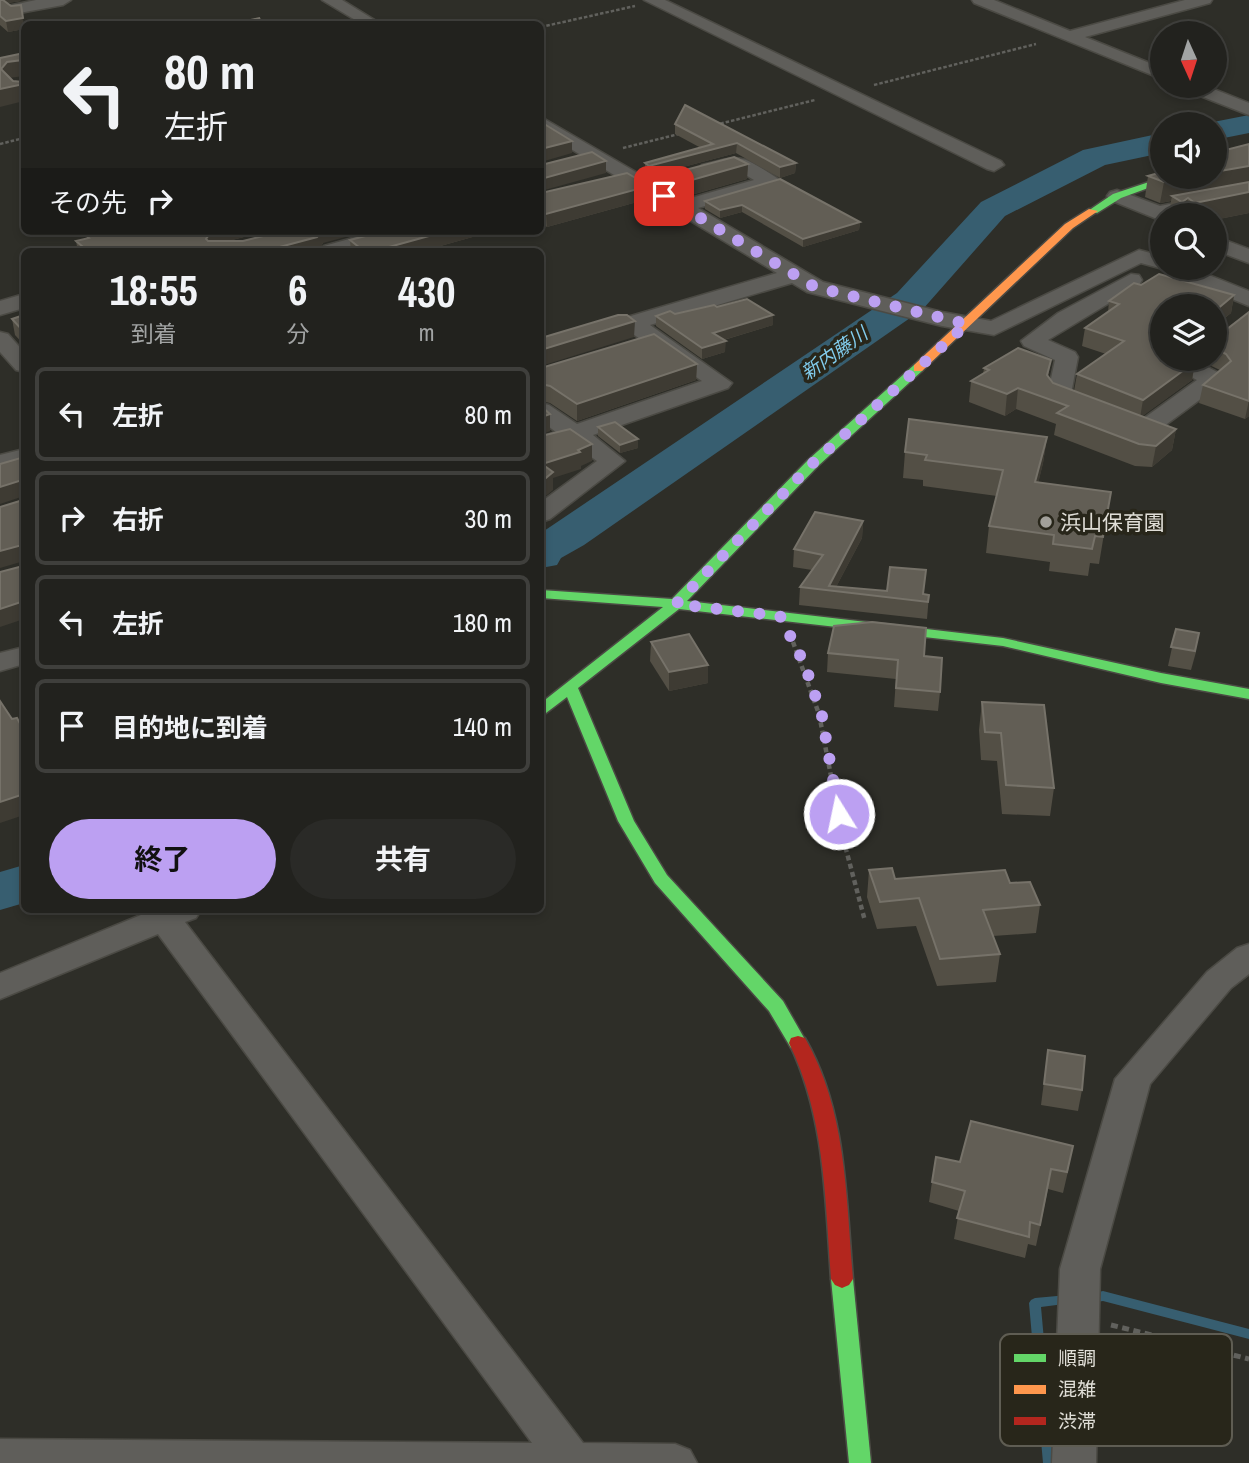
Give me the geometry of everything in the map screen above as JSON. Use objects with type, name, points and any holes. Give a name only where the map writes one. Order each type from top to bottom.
[{"type":"street","points":[[8,5],[63,0]]},
{"type":"street","points":[[330,0],[368,21]]},
{"type":"street","points":[[980,0],[1150,69]]},
{"type":"street","points":[[1069,36],[1204,0]]},
{"type":"street","points":[[654,1],[994,165]]},
{"type":"street","points":[[8,5],[30,21]]},
{"type":"street","points":[[1219,98],[1249,110]]},
{"type":"street","points":[[544,125],[815,287],[942,319],[994,328],[1139,256],[1150,260]]},
{"type":"street","points":[[573,161],[595,155]]},
{"type":"street","points":[[606,183],[679,178],[737,162],[771,182],[681,207]]},
{"type":"street","points":[[544,708],[676,604],[813,463],[967,324],[1069,226],[1117,196],[1150,185]]},
{"type":"street","points":[[1209,203],[1249,194]]},
{"type":"street","points":[[1117,196],[1150,210]]},
{"type":"street","points":[[326,246],[382,235]]},
{"type":"street","points":[[1227,248],[1249,257]]},
{"type":"street","points":[[1150,273],[1066,318],[1032,341],[1067,357],[1059,397],[1143,430],[1213,379],[1198,371]]},
{"type":"street","points":[[544,443],[720,383],[632,323],[795,275]]},
{"type":"street","points":[[1202,280],[1249,299]]},
{"type":"street","points":[[0,308],[21,303]]},
{"type":"street","points":[[0,339],[21,359]]},
{"type":"street","points":[[632,348],[658,340]]},
{"type":"street","points":[[544,412],[613,461],[544,512]]},
{"type":"street","points":[[0,463],[21,457]]},
{"type":"street","points":[[544,594],[676,604],[1003,642],[1161,678],[1249,694]]},
{"type":"street","points":[[0,662],[21,657]]},
{"type":"street","points":[[570,687],[626,821],[661,879],[776,1006],[808,1060],[827,1125],[860,1463]]},
{"type":"street","points":[[0,987],[174,914],[569,1460]]},
{"type":"street","points":[[1077,1334],[1080,1269],[1133,1079],[1219,980],[1249,956]]},
{"type":"street","points":[[0,1458],[569,1460],[675,1463]]},
{"type":"path","points":[[544,26],[654,1]]},
{"type":"path","points":[[0,144],[21,139]]},
{"type":"path","points":[[780,616],[805,665],[822,716],[843,839],[864,921]]},
{"type":"path","points":[[1077,1316],[1149,1334]]},
{"type":"path","points":[[1232,1355],[1249,1359]]},
{"type":"building","points":[[0,0],[11,6],[21,5],[23,18],[6,21],[0,16]]},
{"type":"building","points":[[21,54],[21,60],[7,62],[1,69],[13,81],[21,82],[21,85],[0,89],[0,58]]},
{"type":"building","points":[[685,105],[796,163],[780,167],[737,143],[649,166],[645,163],[713,144],[675,124]]},
{"type":"building","points":[[544,124],[572,141],[544,148]]},
{"type":"building","points":[[1249,144],[1249,166],[1227,170],[1227,150]]},
{"type":"building","points":[[592,152],[606,161],[544,178],[544,164]]},
{"type":"building","points":[[734,157],[748,164],[685,182],[670,174]]},
{"type":"building","points":[[627,173],[649,186],[546,214],[544,192]]},
{"type":"building","points":[[780,179],[860,222],[803,239],[742,205],[720,210],[705,201]]},
{"type":"building","points":[[1249,182],[1249,192],[1195,203],[1188,198],[1182,202],[1172,196],[1227,189],[1227,186]]},
{"type":"building","points":[[86,235],[209,235],[206,239],[208,241],[243,241],[268,235],[319,235],[276,248],[84,248],[76,241],[89,238]]},
{"type":"building","points":[[369,235],[433,235],[385,248],[360,248],[350,240]]},
{"type":"building","points":[[1150,280],[1180,280],[1234,295],[1227,301],[1227,294],[1150,294],[1150,371],[1183,371],[1143,400],[1077,374],[1124,341],[1085,328],[1119,304],[1109,301],[1134,283],[1141,285]]},
{"type":"building","points":[[747,299],[773,315],[713,333],[726,341],[702,348],[656,316],[670,311],[675,314],[714,305],[717,307]]},
{"type":"building","points":[[1249,312],[1249,401],[1203,385],[1219,371],[1227,371],[1227,364],[1231,361],[1227,355],[1227,329]]},
{"type":"building","points":[[618,315],[627,315],[635,321],[544,349],[544,337]]},
{"type":"building","points":[[21,316],[21,329],[12,319]]},
{"type":"building","points":[[654,334],[697,364],[577,404],[544,385],[544,367]]},
{"type":"building","points":[[1018,348],[1051,360],[1047,375],[1053,383],[1176,429],[1156,446],[1139,444],[1057,413],[1068,406],[1018,388],[1007,394],[971,381],[989,370],[984,368]]},
{"type":"building","points":[[909,419],[1047,437],[1035,482],[1111,492],[1103,537],[1095,536],[1092,549],[1053,544],[1054,535],[989,526],[1003,470],[925,460],[927,455],[905,452]]},
{"type":"building","points":[[615,422],[638,439],[620,445],[598,427]]},
{"type":"building","points":[[570,429],[592,444],[578,450],[580,452],[544,463],[544,435]]},
{"type":"building","points":[[21,458],[21,480],[0,487],[0,464]]},
{"type":"building","points":[[544,465],[553,472],[544,480]]},
{"type":"building","points":[[21,501],[21,545],[0,551],[0,507]]},
{"type":"building","points":[[815,512],[863,521],[829,586],[887,591],[890,567],[926,570],[923,594],[929,595],[928,602],[800,587],[823,555],[794,549]]},
{"type":"building","points":[[21,567],[21,602],[0,609],[0,572]]},
{"type":"building","points":[[872,622],[926,628],[924,656],[942,658],[940,692],[896,688],[898,660],[828,653],[834,626]]},
{"type":"building","points":[[1176,629],[1199,633],[1195,651],[1171,647]]},
{"type":"building","points":[[689,634],[708,665],[669,672],[651,642]]},
{"type":"building","points":[[0,701],[12,719],[17,718],[21,725],[21,795],[0,802]]},
{"type":"building","points":[[982,702],[1044,705],[1054,788],[1006,785],[1001,733],[985,732]]},
{"type":"building","points":[[892,868],[895,879],[1005,870],[1010,883],[1030,882],[1040,905],[983,910],[1000,954],[940,959],[919,898],[880,902],[869,870]]},
{"type":"building","points":[[1048,1050],[1085,1056],[1082,1090],[1044,1084]]},
{"type":"building","points":[[971,1121],[1073,1146],[1067,1172],[1051,1169],[1040,1225],[1030,1222],[1029,1237],[957,1218],[965,1191],[932,1182],[936,1157],[960,1162]]},
{"type":"waterway","name":"新内藤川","points":[[1227,128],[1249,124]]},
{"type":"waterway","name":"新内藤川","points":[[544,550],[910,301],[993,209],[1095,157],[1150,146]]},
{"type":"waterway","name":"新内藤川","points":[[0,892],[21,884]]},
{"type":"waterway","points":[[1089,1298],[1103,1296],[1249,1334]]},
{"type":"waterway","points":[[1038,1334],[1035,1303],[1068,1300]]},
{"type":"waterway","points":[[1048,1446],[1049,1463]]},
{"type":"traffic: fast","points":[[1093,211],[1117,196],[1150,185]]},
{"type":"traffic: fast","points":[[544,708],[676,604],[813,463],[918,368]]},
{"type":"traffic: fast","points":[[544,594],[676,604],[1003,642],[1161,678],[1249,694]]},
{"type":"traffic: fast","points":[[570,687],[626,821],[661,879],[776,1006],[798,1043]]},
{"type":"traffic: fast","points":[[842,1279],[860,1463]]},
{"type":"traffic: slow","points":[[918,368],[1069,226],[1093,211]]},
{"type":"traffic: jam","points":[[798,1043],[811,1069],[827,1127],[842,1279]]},
{"type":"place","name":"浜山保育園","points":[[1046,522]]},
{"type":"route","points":[[664,196],[815,287],[967,324],[813,463],[676,604],[780,616],[805,665],[822,716],[839,814]]}]
